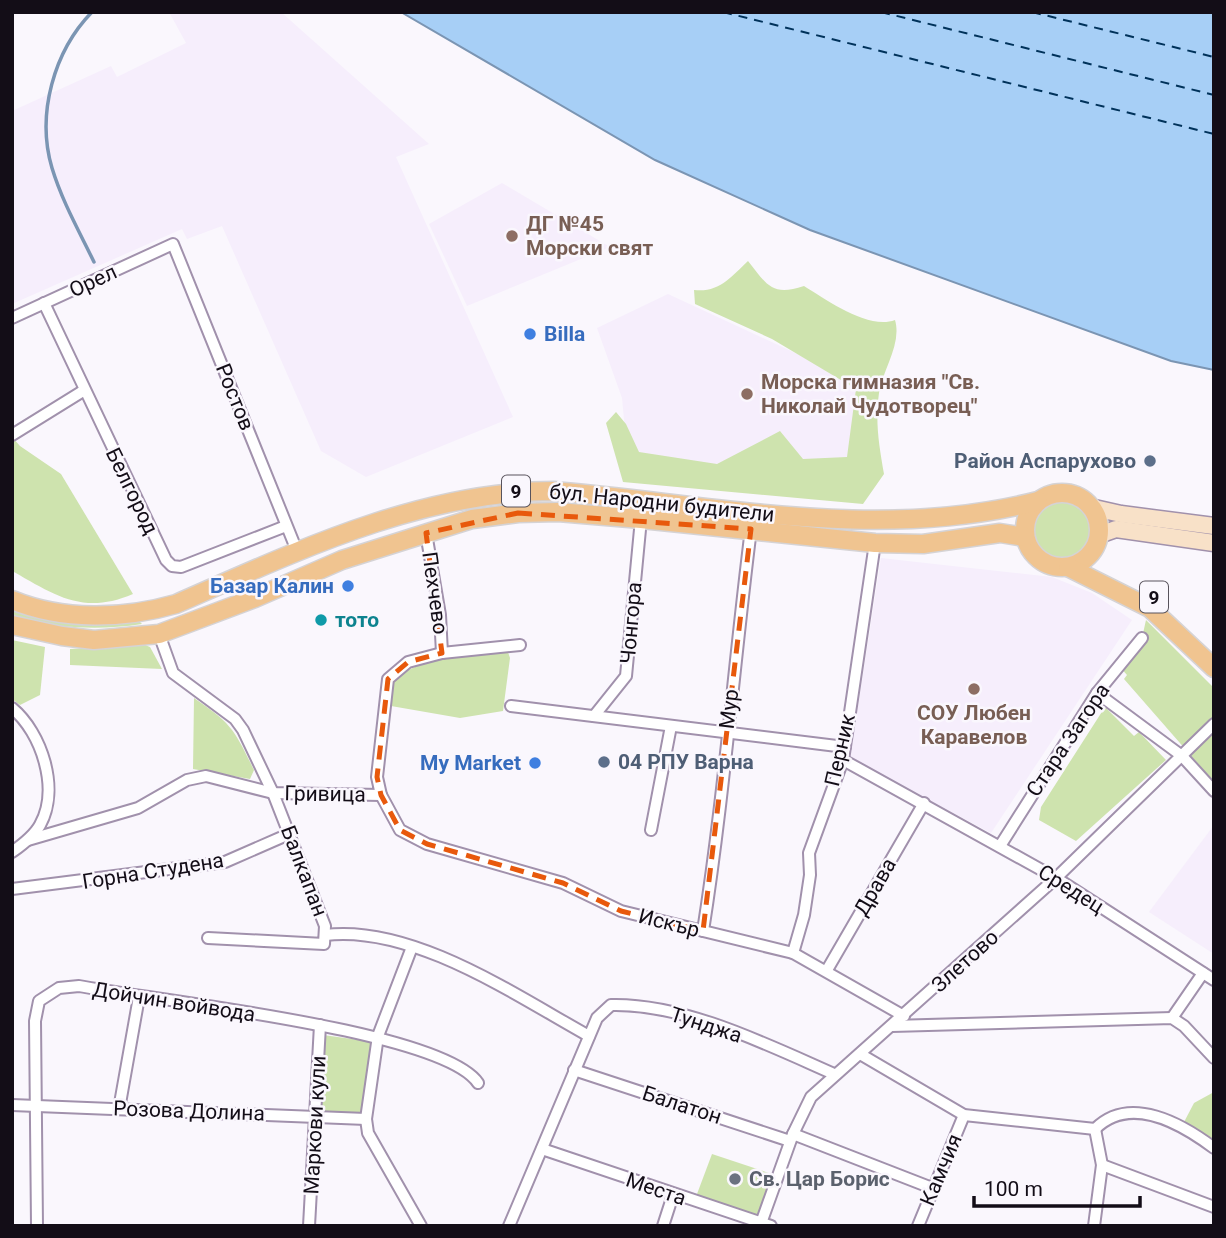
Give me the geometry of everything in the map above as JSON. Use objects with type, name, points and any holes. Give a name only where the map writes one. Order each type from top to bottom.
[{"type":"main road","name":"бул. Народни будители","points":[[12,600],[35,608],[85,615],[149,611],[176,604],[297,551],[437,506],[513,491],[554,491],[867,523],[925,521],[1038,501]]},
{"type":"main road","name":"9","points":[[1038,501],[1052,495],[1067,494],[1090,507]]},
{"type":"main road","points":[[1025,537],[1027,517],[1038,501]]},
{"type":"main road","points":[[1090,507],[1121,514],[1214,526]]},
{"type":"main road","points":[[1068,567],[1081,562],[1091,553],[1099,535],[1096,517],[1090,507]]},
{"type":"main road","name":"бул. Народни будители","points":[[12,625],[94,640],[159,634],[255,598],[342,560],[472,519],[518,513],[558,512],[875,543],[923,544],[1000,533],[1025,537]]},
{"type":"main road","points":[[1099,535],[1116,529],[1214,543]]},
{"type":"main road","name":"9","points":[[1025,537],[1030,551],[1040,561],[1054,567],[1068,567],[1150,608],[1214,668]]},
{"type":"main road","name":"9","points":[[1091,553],[1100,570],[1166,604],[1214,651]]},
{"type":"street","name":"Орел","points":[[12,318],[173,244]]},
{"type":"street","name":"Ростов","points":[[173,244],[297,551]]},
{"type":"street","name":"Белгород","points":[[44,303],[83,391],[166,560],[172,566],[181,567],[286,526]]},
{"type":"street","points":[[12,435],[83,391]]},
{"type":"street","name":"Чонгора","points":[[594,716],[625,676],[641,519]]},
{"type":"street","name":"Мур","points":[[704,931],[716,850],[726,733],[751,529]]},
{"type":"street","name":"Пехчево","points":[[426,533],[440,615],[442,653]]},
{"type":"street","name":"Перник","points":[[793,953],[804,915],[809,853],[843,760],[875,543]]},
{"type":"street","name":"Балкапан","points":[[159,634],[173,673],[235,719],[273,793],[325,926],[324,939]]},
{"type":"street","name":"Стара Загора","points":[[1000,846],[1097,693],[1142,638]]},
{"type":"street","name":"Гривица","points":[[27,840],[138,808],[187,780],[206,776],[273,793],[381,795],[377,777],[388,679],[408,662],[442,653],[520,645]]},
{"type":"street","points":[[1097,693],[1182,756],[1214,791]]},
{"type":"street","points":[[511,706],[845,747]]},
{"type":"street","points":[[12,708],[38,744],[46,772],[46,809],[40,826],[12,852]]},
{"type":"street","name":"Злетово","points":[[764,1225],[792,1137],[811,1097],[1056,878],[1214,724]]},
{"type":"street","points":[[651,830],[671,726]]},
{"type":"street","name":"Средец","points":[[843,760],[1056,878],[1214,980]]},
{"type":"street","name":"Искър","points":[[381,795],[400,830],[427,844],[563,883],[621,911],[793,953],[904,1016]]},
{"type":"street","name":"Драва","points":[[827,970],[924,803]]},
{"type":"street","name":"Горна Студена","points":[[12,889],[225,862],[289,834]]},
{"type":"street","points":[[208,938],[324,939],[361,936],[412,947],[463,966],[589,1036],[509,1226]]},
{"type":"street","points":[[412,947],[378,1036],[366,1119],[368,1133],[421,1226]]},
{"type":"street","points":[[1172,1018],[1203,973]]},
{"type":"street","name":"Дойчин войвода","points":[[36,1106],[37,1007],[44,996],[68,986],[320,1024]]},
{"type":"street","points":[[119,1109],[139,998]]},
{"type":"street","name":"Тунджа","points":[[589,1036],[597,1018],[611,1005],[648,1007],[686,1016],[761,1042],[834,1074]]},
{"type":"street","points":[[892,1026],[1172,1018],[1184,1026],[1214,1058]]},
{"type":"street","points":[[320,1024],[378,1036],[444,1060],[472,1074],[478,1083]]},
{"type":"street","name":"Маркови кули","points":[[309,1226],[320,1024]]},
{"type":"street","points":[[860,1054],[964,1115],[1095,1129]]},
{"type":"street","name":"Балатон","points":[[573,1070],[792,1137],[932,1188]]},
{"type":"street","name":"Розова Долина","points":[[12,1105],[366,1119]]},
{"type":"street","points":[[36,1106],[37,1226]]},
{"type":"street","points":[[1095,1129],[1104,1120],[1116,1115],[1143,1114],[1172,1122],[1214,1148]]},
{"type":"street","name":"Камчия","points":[[918,1226],[964,1115]]},
{"type":"street","points":[[1094,1226],[1102,1166],[1095,1129]]},
{"type":"street","name":"Места","points":[[542,1149],[764,1225]]},
{"type":"street","points":[[1102,1166],[1214,1206]]},
{"type":"street","points":[[663,1226],[673,1195]]},
{"type":"highlighted area","points":[[518,513],[751,529],[703,931],[621,911],[563,883],[427,844],[400,830],[381,795],[377,777],[388,679],[408,662],[442,653],[426,533]]},
{"type":"shaded area","points":[[169,12],[281,12],[429,144],[396,157],[513,417],[366,477],[321,451],[222,226],[187,239],[182,229],[12,304],[12,111],[111,66],[117,77],[186,43]]},
{"type":"shaded area","name":"ДГ №45 Морски свят","points":[[502,183],[610,247],[467,306],[429,224]]},
{"type":"shaded area","name":"Морска гимназия \"Св. Николай Чудотворец\"","points":[[668,294],[875,390],[860,492],[628,463],[622,398],[597,328]]},
{"type":"shaded area","name":"СОУ Любен Каравелов","points":[[881,558],[1052,577],[1092,593],[1132,620],[991,833],[850,758]]},
{"type":"shaded area","points":[[1214,825],[1214,954],[1149,912]]},
{"type":"green space","points":[[748,261],[771,287],[784,290],[804,286],[860,317],[884,322],[895,320],[896,338],[881,384],[877,414],[884,474],[863,504],[623,482],[606,423],[616,412],[626,424],[639,452],[717,464],[780,431],[803,459],[847,457],[856,389],[772,339],[695,304],[694,290],[718,286]]},
{"type":"green space","points":[[12,437],[20,446],[61,474],[133,594],[100,603],[85,603],[43,589],[14,572]]},
{"type":"green space","points":[[1061,501],[1077,506],[1085,514],[1090,530],[1085,546],[1077,554],[1061,559],[1045,554],[1037,546],[1032,530],[1037,514],[1045,506]]},
{"type":"green space","points":[[12,607],[137,619],[142,624],[93,628],[45,624],[12,617]]},
{"type":"green space","points":[[1146,620],[1214,688],[1214,782],[1124,679],[1127,675],[1119,666],[1142,638]]},
{"type":"green space","points":[[12,640],[45,647],[40,695],[20,705],[12,699]]},
{"type":"green space","points":[[145,645],[150,647],[162,669],[70,665],[70,649]]},
{"type":"green space","points":[[508,652],[510,658],[503,711],[460,718],[391,706],[393,680],[405,672],[446,658]]},
{"type":"green space","points":[[194,698],[231,728],[254,770],[250,779],[193,769]]},
{"type":"green space","points":[[1105,707],[1134,736],[1139,732],[1166,760],[1076,841],[1039,820],[1041,807]]},
{"type":"green space","points":[[323,1035],[374,1042],[362,1116],[318,1110]]},
{"type":"green space","points":[[1214,1092],[1214,1142],[1183,1124],[1194,1103]]},
{"type":"green space","points":[[712,1154],[778,1176],[761,1223],[694,1202]]},
{"type":"water","points":[[401,12],[1214,12],[1214,370],[1171,361],[810,230],[655,160]]},
{"type":"waterway","points":[[92,12],[67,45],[58,64],[46,126],[56,180],[94,262]]},
{"type":"ferry route","points":[[723,12],[1214,134]]},
{"type":"ferry route","points":[[881,12],[1214,95]]},
{"type":"ferry route","points":[[1032,12],[1214,57]]},
{"type":"place","name":"ДГ №45 Морски свят","points":[[512,236]]},
{"type":"place","name":"Billa","points":[[530,334]]},
{"type":"place","name":"Морска гимназия \"Св. Николай Чудотворец\"","points":[[747,394]]},
{"type":"place","name":"Район Аспарухово","points":[[1150,461]]},
{"type":"place","name":"Базар Калин","points":[[348,586]]},
{"type":"place","name":"тото","points":[[321,620]]},
{"type":"place","name":"СОУ Любен Каравелов","points":[[974,689]]},
{"type":"place","name":"04 РПУ Варна","points":[[604,762]]},
{"type":"place","name":"My Market","points":[[535,763]]},
{"type":"place","name":"Св. Цар Борис","points":[[735,1179]]}]
